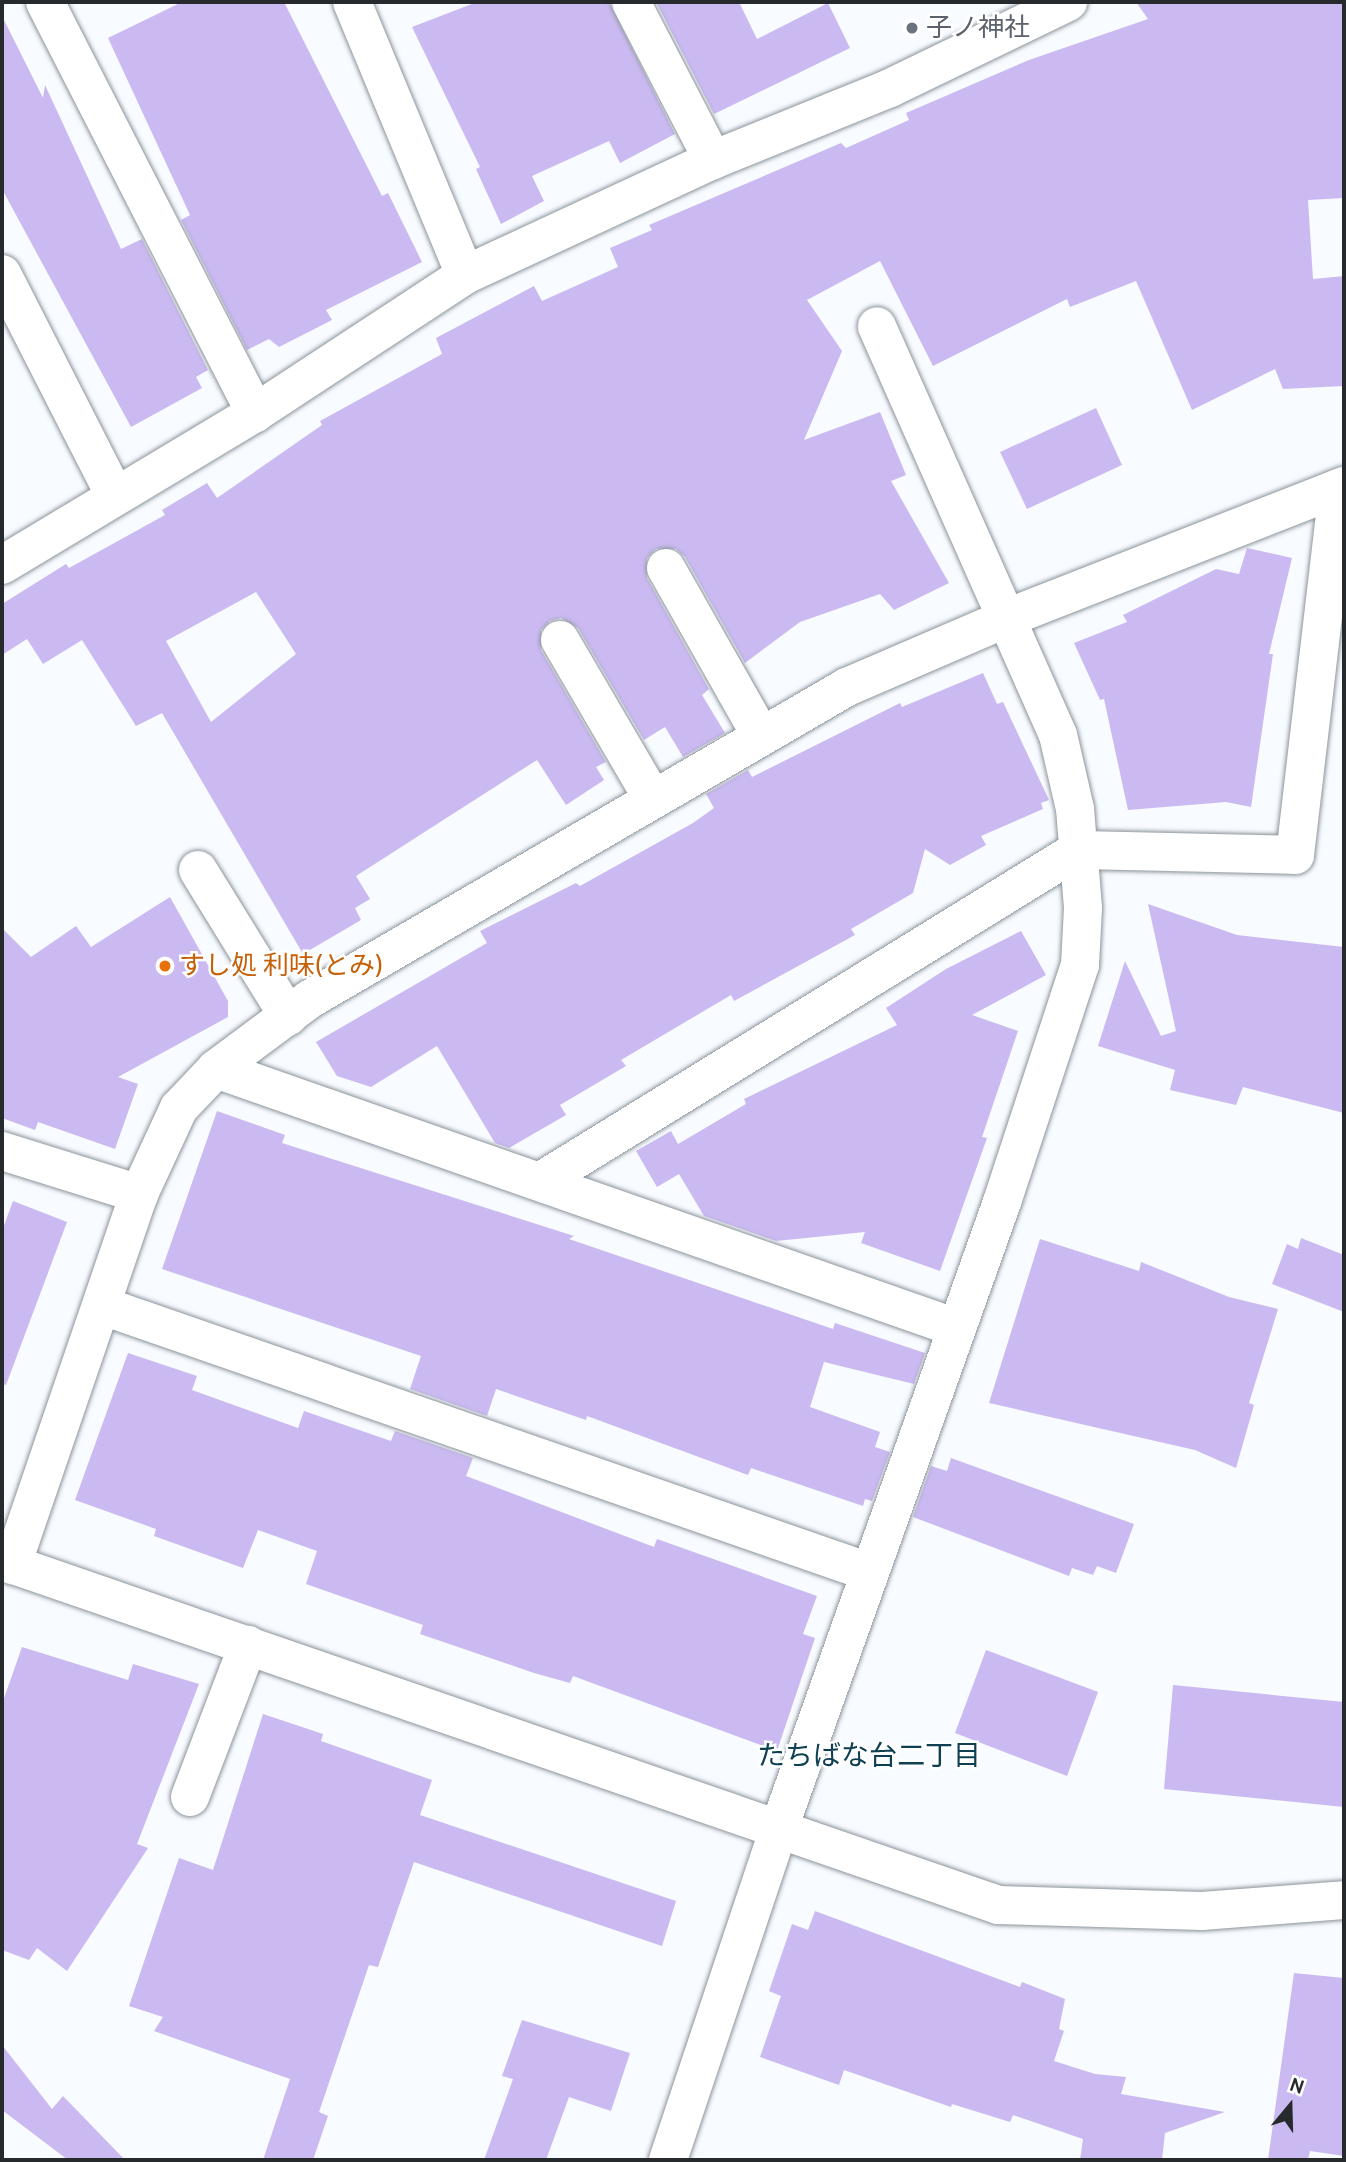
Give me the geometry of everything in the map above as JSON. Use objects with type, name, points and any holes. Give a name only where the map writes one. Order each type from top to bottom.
[{"type":"street","points":[[45,2],[255,413]]},
{"type":"street","points":[[352,2],[465,275]]},
{"type":"street","points":[[631,2],[713,160]]},
{"type":"street","points":[[2,565],[114,494],[255,413],[465,275],[713,160],[890,88],[1068,2]]},
{"type":"street","points":[[2,274],[114,494]]},
{"type":"street","points":[[668,2160],[778,1831],[957,1328],[1080,965],[1083,908],[1075,809],[1058,735],[877,326]]},
{"type":"street","points":[[541,1181],[1078,850],[1295,855],[1341,487],[1007,618],[847,687],[288,1016],[216,1069],[179,1108],[139,1194],[103,1306],[7,1563],[998,1905],[1202,1911],[1344,1900]]},
{"type":"street","points":[[666,568],[761,736]]},
{"type":"street","points":[[560,640],[653,799]]},
{"type":"street","points":[[198,870],[288,1016]]},
{"type":"street","points":[[216,1069],[957,1328]]},
{"type":"street","points":[[2,1151],[139,1194]]},
{"type":"street","points":[[103,1306],[869,1572]]},
{"type":"street","points":[[190,1797],[248,1645]]},
{"type":"building","points":[[182,2],[284,2],[382,196],[388,193],[422,262],[326,310],[332,320],[279,347],[269,339],[247,350],[181,220],[190,215],[108,38]]},
{"type":"building","points":[[477,2],[609,2],[675,134],[620,163],[609,141],[532,176],[544,201],[501,224],[476,169],[480,167],[412,27]]},
{"type":"building","points":[[656,2],[739,2],[757,39],[828,3],[850,48],[714,114]]},
{"type":"building","points":[[1136,2],[1344,2],[1344,198],[1308,200],[1313,279],[1344,276],[1344,386],[1283,389],[1275,369],[1192,410],[1136,281],[1070,307],[1067,299],[933,366],[880,261],[807,300],[842,351],[804,440],[880,412],[906,475],[891,481],[949,583],[894,610],[880,594],[800,622],[745,663],[685,557],[676,549],[656,549],[647,558],[647,578],[709,689],[702,695],[725,733],[683,757],[665,727],[644,740],[578,628],[561,618],[550,621],[541,630],[541,650],[606,762],[596,767],[604,780],[566,805],[537,760],[356,876],[370,899],[355,908],[361,920],[303,954],[162,713],[136,726],[82,640],[43,664],[27,639],[2,655],[2,604],[66,564],[69,568],[165,515],[162,510],[207,483],[217,498],[322,425],[320,421],[442,354],[436,338],[534,286],[542,301],[618,267],[610,248],[652,230],[649,225],[841,143],[846,148],[909,120],[906,113],[1029,60],[1148,19]],"holes":[[[256,592],[296,654],[211,722],[166,641]]]},
{"type":"building","points":[[2,16],[43,98],[45,85],[121,249],[142,239],[208,370],[196,377],[202,388],[131,427],[2,189]]},
{"type":"building","points":[[1096,408],[1122,465],[1027,509],[1000,452]]},
{"type":"building","points":[[1247,548],[1292,558],[1269,654],[1273,654],[1251,807],[1226,802],[1128,810],[1104,699],[1100,700],[1074,643],[1127,622],[1123,615],[1216,569],[1239,574]]},
{"type":"building","points":[[983,673],[997,704],[1003,702],[1049,800],[1041,803],[1043,809],[981,836],[986,845],[950,865],[925,849],[913,893],[851,929],[855,935],[734,1001],[731,995],[621,1060],[626,1066],[560,1105],[566,1115],[509,1148],[495,1143],[437,1046],[371,1087],[337,1076],[316,1042],[487,943],[480,931],[576,883],[580,886],[693,823],[714,808],[706,794],[748,770],[752,777],[900,703],[902,707]]},
{"type":"building","points":[[170,897],[228,1001],[228,1017],[118,1077],[138,1084],[115,1149],[38,1122],[35,1130],[2,1118],[2,928],[31,957],[76,926],[91,947]]},
{"type":"building","points":[[1148,904],[1237,935],[1344,947],[1344,1113],[1243,1087],[1236,1105],[1170,1090],[1175,1070],[1098,1046],[1125,961],[1161,1036],[1176,1031]]},
{"type":"building","points":[[1021,931],[1046,975],[972,1015],[1018,1031],[982,1137],[987,1138],[940,1271],[861,1243],[865,1232],[776,1241],[704,1216],[679,1174],[657,1187],[636,1151],[671,1131],[678,1144],[746,1104],[744,1099],[897,1025],[886,1008],[946,969]]},
{"type":"building","points":[[217,1111],[285,1135],[282,1143],[574,1236],[569,1239],[833,1329],[835,1323],[925,1353],[914,1384],[824,1362],[810,1407],[880,1432],[875,1447],[890,1452],[872,1501],[865,1499],[863,1506],[751,1468],[748,1475],[587,1416],[586,1420],[496,1389],[487,1416],[410,1389],[421,1356],[162,1269]]},
{"type":"building","points":[[13,1201],[67,1222],[6,1385],[2,1384],[2,1231]]},
{"type":"building","points":[[1301,1238],[1344,1255],[1344,1312],[1272,1284],[1287,1244],[1298,1249]]},
{"type":"building","points":[[1040,1239],[1139,1271],[1141,1262],[1229,1297],[1278,1309],[1249,1403],[1254,1405],[1236,1468],[1195,1450],[989,1403]]},
{"type":"building","points":[[128,1353],[197,1376],[192,1390],[298,1428],[304,1411],[391,1441],[395,1431],[473,1458],[466,1476],[654,1547],[657,1539],[817,1596],[803,1634],[815,1638],[777,1751],[573,1676],[570,1683],[420,1634],[423,1625],[306,1584],[317,1551],[258,1530],[243,1568],[154,1536],[156,1529],[75,1500]]},
{"type":"building","points":[[951,1458],[1134,1524],[1116,1573],[1097,1566],[1093,1575],[1072,1568],[1069,1576],[913,1517],[931,1466],[947,1471]]},
{"type":"building","points":[[22,1647],[128,1680],[133,1664],[199,1684],[137,1844],[148,1848],[67,1971],[37,1948],[29,1960],[2,1950],[2,1704]]},
{"type":"building","points":[[986,1650],[1098,1692],[1067,1776],[955,1733]]},
{"type":"building","points":[[1173,1685],[1344,1702],[1344,1807],[1164,1789]]},
{"type":"building","points":[[263,1714],[323,1734],[321,1741],[432,1780],[420,1815],[676,1901],[662,1946],[414,1862],[378,1967],[369,1965],[319,2112],[328,2116],[313,2160],[263,2160],[290,2079],[154,2031],[163,2017],[129,2006],[179,1858],[213,1870]]},
{"type":"building","points":[[815,1911],[1020,1987],[1022,1982],[1065,1999],[1059,2029],[1064,2031],[1054,2061],[1095,2074],[1126,2077],[1121,2094],[1225,2112],[1165,2133],[1162,2160],[1080,2160],[1083,2139],[1013,2115],[1010,2122],[952,2104],[951,2107],[844,2070],[839,2085],[760,2057],[781,1996],[769,1991],[792,1924],[808,1930]]},
{"type":"building","points":[[1294,1973],[1344,1978],[1344,2156],[1310,2151],[1308,2160],[1268,2160]]},
{"type":"building","points":[[522,2020],[630,2053],[611,2111],[569,2097],[546,2160],[484,2160],[513,2079],[502,2076]]},
{"type":"building","points":[[2,2045],[52,2109],[63,2096],[125,2160],[68,2160],[2,2110]]},
{"type":"place","name":"子ノ神社","points":[[912,28]]},
{"type":"place","name":"すし処 利味(とみ)","points":[[165,966]]},
{"type":"district","name":"たちばな台二丁目","points":[[869,1755]]}]
